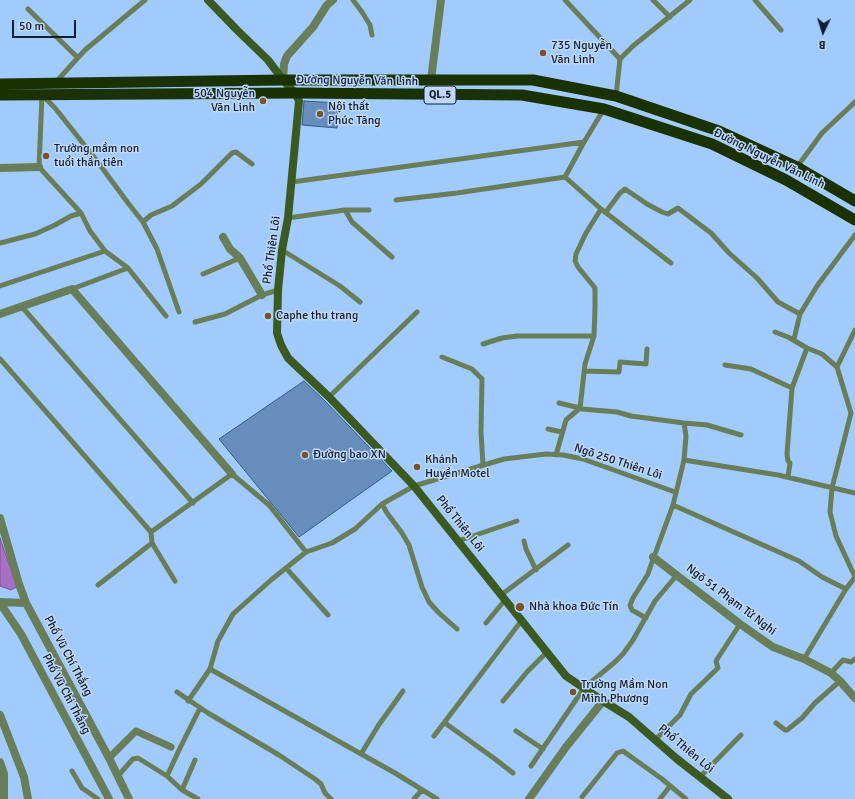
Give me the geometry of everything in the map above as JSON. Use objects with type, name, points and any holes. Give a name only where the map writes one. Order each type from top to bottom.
[{"type":"highway","name":"Đường Nguyễn Văn Linh","points":[[0,84],[283,80],[533,80],[616,96],[719,131],[797,167],[855,201]]},
{"type":"highway","name":"Đường Nguyễn Văn Linh","points":[[0,95],[295,93],[522,95],[604,109],[712,144],[786,180],[855,220]]},
{"type":"main road","points":[[208,0],[268,60],[295,93]]},
{"type":"main road","name":"Phố Thiên Lôi","points":[[295,93],[299,101],[292,182],[278,290],[277,333],[280,345],[288,358],[329,397],[414,486],[566,676],[629,717],[728,799]]},
{"type":"street","points":[[283,80],[284,64],[287,56],[313,27],[327,6],[333,0]]},
{"type":"street","points":[[432,80],[441,0]]},
{"type":"street","points":[[0,168],[39,167]]},
{"type":"street","points":[[223,237],[230,249],[240,258],[262,295]]},
{"type":"street","points":[[0,314],[72,289],[232,474]]},
{"type":"street","name":"Phố Vũ Chí Thắng","points":[[0,518],[26,603],[109,758],[129,799]]},
{"type":"street","name":"Ngõ 51 Phạm Tử Nghi","points":[[653,557],[740,624],[773,647],[804,659],[831,673],[855,698]]},
{"type":"street","name":"Phố Vũ Chi Thắng","points":[[0,602],[26,603]]},
{"type":"street","name":"Phố Vũ Chi Thắng","points":[[0,602],[21,634],[109,799]]},
{"type":"street","points":[[529,799],[603,701]]},
{"type":"street","points":[[0,715],[24,777],[28,799]]},
{"type":"street","points":[[109,758],[136,731],[171,747]]},
{"type":"street","points":[[0,762],[4,774],[4,799]]},
{"type":"lane","points":[[55,83],[77,57],[145,0]]},
{"type":"lane","points":[[352,0],[366,18],[370,25],[372,35]]},
{"type":"lane","points":[[565,0],[620,59]]},
{"type":"lane","points":[[653,0],[670,17]]},
{"type":"lane","points":[[616,96],[620,59],[633,46],[690,0]]},
{"type":"lane","points":[[755,0],[782,30]]},
{"type":"lane","points":[[28,9],[77,57]]},
{"type":"lane","points":[[42,95],[39,167],[81,213],[90,231],[105,251],[128,268],[166,316]]},
{"type":"lane","points":[[42,95],[55,108],[143,222],[157,249],[179,312]]},
{"type":"lane","points":[[797,167],[822,133],[855,102]]},
{"type":"lane","points":[[565,177],[604,109]]},
{"type":"lane","points":[[292,182],[584,142]]},
{"type":"lane","points":[[143,222],[151,215],[172,206],[201,184],[232,153],[236,152],[252,164]]},
{"type":"lane","points":[[396,200],[458,193],[565,177],[604,211],[671,263]]},
{"type":"lane","points":[[556,455],[566,420],[580,408],[584,371],[594,336],[596,308],[595,288],[578,267],[576,254],[586,233],[625,189],[662,212],[668,214],[678,208],[711,234],[729,253],[757,278],[778,302],[800,314]]},
{"type":"lane","points":[[288,218],[345,210],[369,210]]},
{"type":"lane","points":[[345,210],[352,222],[392,257]]},
{"type":"lane","points":[[0,243],[35,234],[71,216],[81,213]]},
{"type":"lane","points":[[794,339],[800,314],[817,286],[855,235]]},
{"type":"lane","points":[[282,250],[340,286],[360,302]]},
{"type":"lane","points":[[0,286],[105,251]]},
{"type":"lane","points":[[203,274],[240,258]]},
{"type":"lane","points":[[72,289],[128,268]]},
{"type":"lane","points":[[195,322],[226,314],[262,295],[278,290]]},
{"type":"lane","points":[[22,307],[193,503]]},
{"type":"lane","points":[[329,397],[417,312]]},
{"type":"lane","points":[[837,367],[855,330]]},
{"type":"lane","points":[[775,332],[794,339],[807,348],[822,354],[837,367],[851,413],[832,488],[830,512],[836,536],[855,577],[846,589],[804,659]]},
{"type":"lane","points":[[483,344],[502,338],[517,336],[594,336]]},
{"type":"lane","points":[[788,477],[790,463],[788,461],[787,454],[792,388],[807,348]]},
{"type":"lane","points":[[584,371],[619,372],[620,362],[646,364],[647,349]]},
{"type":"lane","points":[[442,357],[472,369],[482,379],[483,465]]},
{"type":"lane","points":[[0,359],[151,532],[152,543],[175,581]]},
{"type":"lane","points":[[725,365],[751,369],[792,388]]},
{"type":"lane","points":[[559,403],[582,409],[617,412],[631,416],[707,425],[741,434]]},
{"type":"lane","points":[[646,618],[632,610],[630,605],[648,574],[673,505],[684,460],[686,436],[684,423]]},
{"type":"lane","points":[[548,429],[562,432]]},
{"type":"lane","name":"Ngõ 250 Thiên Lôi","points":[[188,701],[210,669],[218,641],[234,614],[306,552],[332,543],[355,529],[382,504],[414,486],[504,459],[546,454],[583,459],[676,492]]},
{"type":"lane","points":[[684,460],[788,477],[855,494]]},
{"type":"lane","points":[[151,532],[232,474],[269,505],[306,552]]},
{"type":"lane","points":[[382,504],[409,545],[420,581],[429,602],[439,613],[457,628]]},
{"type":"lane","points":[[673,505],[798,561],[822,577],[846,589]]},
{"type":"lane","points":[[458,541],[517,521]]},
{"type":"lane","points":[[524,540],[526,549],[536,570]]},
{"type":"lane","points":[[98,585],[152,543]]},
{"type":"lane","points":[[486,623],[503,597],[568,545]]},
{"type":"lane","points":[[286,568],[328,615]]},
{"type":"lane","points":[[531,766],[584,688],[624,654],[655,601],[677,575]]},
{"type":"lane","points":[[434,736],[522,620]]},
{"type":"lane","points":[[655,740],[680,715],[691,694],[718,668],[716,661],[740,624]]},
{"type":"lane","points":[[503,701],[527,672],[547,652]]},
{"type":"lane","points":[[831,673],[844,660],[851,662],[855,659]]},
{"type":"lane","points":[[210,669],[361,754],[437,799]]},
{"type":"lane","points":[[776,723],[787,730],[802,718],[815,703],[840,681]]},
{"type":"lane","points":[[361,754],[378,726],[403,691]]},
{"type":"lane","points":[[177,692],[188,701],[315,778],[331,799]]},
{"type":"lane","points":[[167,776],[200,708]]},
{"type":"lane","points":[[445,723],[513,773]]},
{"type":"lane","points":[[516,731],[543,749]]},
{"type":"lane","points":[[700,777],[741,735]]},
{"type":"lane","points":[[582,797],[620,751],[623,751],[686,799]]},
{"type":"lane","points":[[118,776],[133,758],[138,758],[167,776],[182,790],[198,799]]},
{"type":"lane","points":[[182,790],[195,760]]},
{"type":"lane","points":[[72,771],[82,788],[98,799]]},
{"type":"lane","points":[[660,799],[670,786]]},
{"type":"lane","points":[[414,799],[422,790]]},
{"type":"shaded area","points":[[0,538],[17,587],[11,590],[0,586]]},
{"type":"building","name":"Nội thất Phúc Tăng","points":[[304,101],[338,103],[337,128],[302,125]]},
{"type":"building","name":"Đường bao XN","points":[[304,381],[392,471],[299,537],[219,439]]},
{"type":"place","name":"735 Nguyễn Văn Linh","points":[[543,53]]},
{"type":"place","name":"504 Nguyễn Văn Linh","points":[[263,101]]},
{"type":"place","name":"Nội thất Phúc Tăng","points":[[320,114]]},
{"type":"place","name":"Trường mầm non tuổi thần tiên","points":[[46,156]]},
{"type":"place","name":"Caphe thu trang","points":[[268,316]]},
{"type":"place","name":"Đường bao XN","points":[[305,455]]},
{"type":"place","name":"Khánh Huyền Motel","points":[[417,467]]},
{"type":"place","name":"Nhà khoa Đức Tín","points":[[520,607]]},
{"type":"place","name":"Trường Mầm Non Minh Phương","points":[[573,692]]}]
